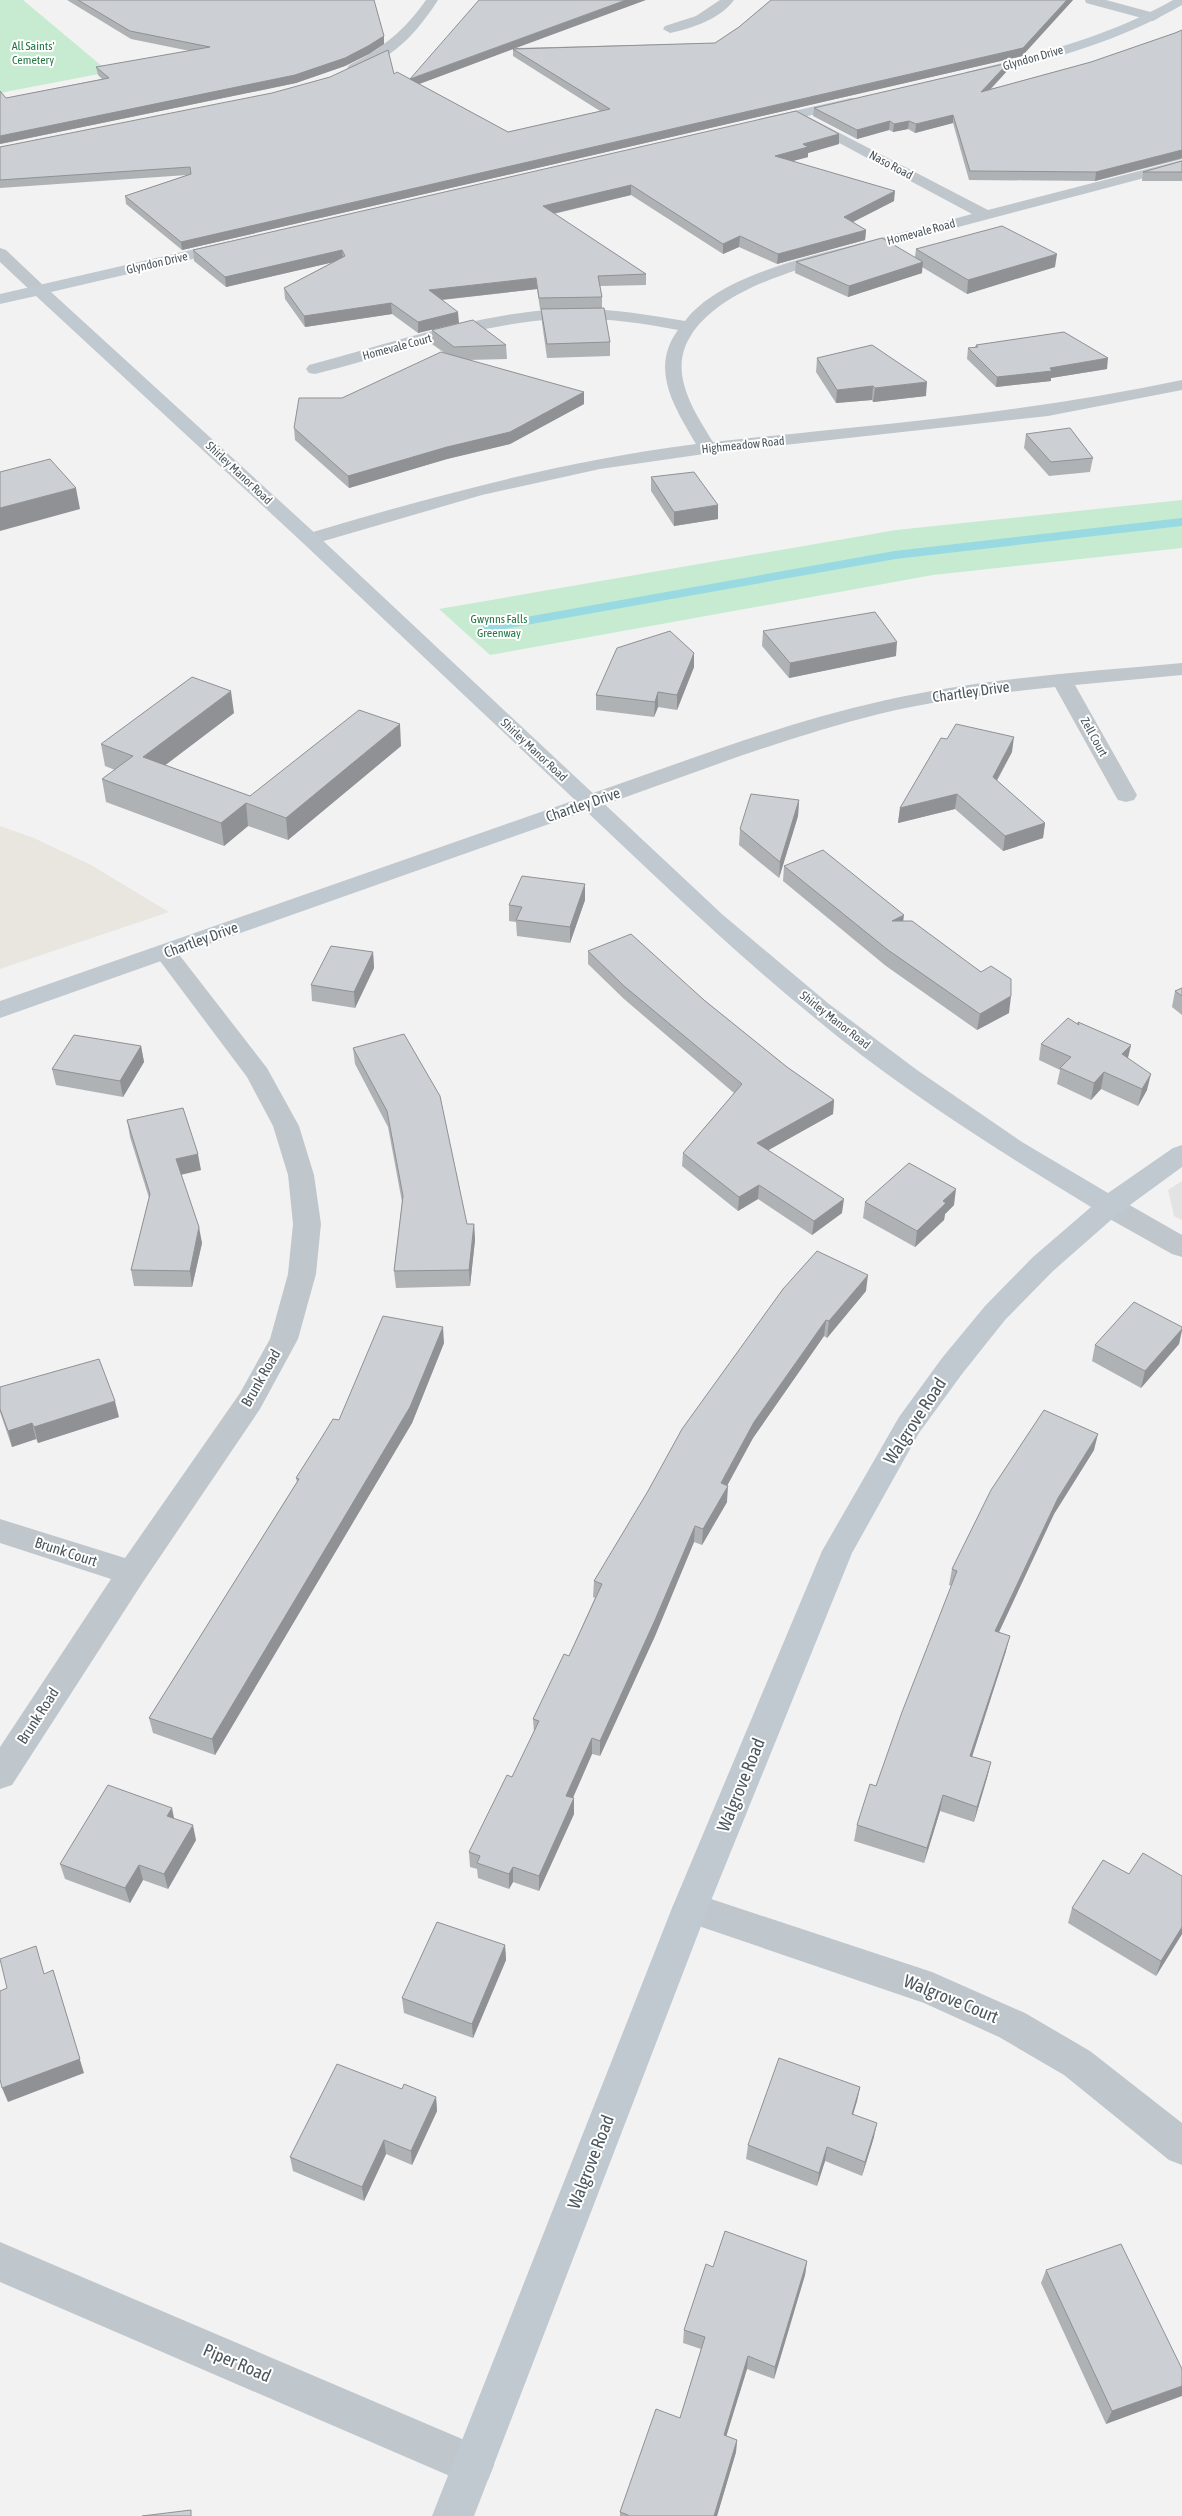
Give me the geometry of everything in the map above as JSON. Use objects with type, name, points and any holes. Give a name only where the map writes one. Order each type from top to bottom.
[{"type":"street","points":[[338,74],[381,55],[398,44],[413,29],[432,0]]},
{"type":"street","points":[[670,29],[702,20],[728,0]]},
{"type":"street","points":[[1091,0],[1153,17]]},
{"type":"street","name":"Glyndon Drive","points":[[955,78],[1080,45],[1153,17],[1182,0]]},
{"type":"street","points":[[749,126],[862,100]]},
{"type":"street","name":"Naso Road","points":[[797,114],[985,215]]},
{"type":"street","name":"Homevale Road","points":[[708,448],[685,409],[674,381],[673,362],[677,344],[687,326],[713,304],[740,288],[785,269],[1182,164]]},
{"type":"street","name":"Glyndon Drive","points":[[0,299],[243,243]]},
{"type":"street","name":"Shirley Manor Road","points":[[0,253],[310,539],[715,920],[820,1010],[908,1076],[1013,1148],[1109,1206],[1182,1247]]},
{"type":"street","name":"Homevale Court","points":[[315,369],[476,327],[545,315],[629,316],[687,326]]},
{"type":"street","name":"Highmeadow Road","points":[[310,539],[475,490],[532,476],[645,456],[1031,415],[1096,405],[1182,385]]},
{"type":"street","name":"Chartley Drive","points":[[0,1010],[590,802],[789,734],[863,712],[939,696],[1062,680],[1182,669]]},
{"type":"street","name":"Zell Court","points":[[1062,680],[1126,794]]},
{"type":"street","name":"Brunk Road","points":[[0,1775],[132,1573],[250,1401],[284,1339],[302,1274],[307,1224],[301,1175],[286,1126],[258,1074],[166,953]]},
{"type":"street","name":"Walgrove Road","points":[[453,2516],[690,1908],[837,1551],[909,1425],[952,1366],[995,1313],[1044,1264],[1109,1206],[1182,1154]]},
{"type":"street","name":"Brunk Court","points":[[0,1531],[132,1573]]},
{"type":"street","name":"Walgrove Court","points":[[690,1908],[932,1989],[1012,2025],[1077,2063],[1182,2147]]},
{"type":"street","name":"Piper Road","points":[[0,2262],[473,2464]]},
{"type":"shaded area","points":[[0,826],[34,838],[91,865],[169,912],[0,969]]},
{"type":"shaded area","points":[[1182,1181],[1182,1220],[1174,1216],[1168,1190]]},
{"type":"green space","name":"All Saints' Cemetery","points":[[0,0],[23,0],[109,72],[0,93]]},
{"type":"green space","name":"Gwynns Falls Greenway","points":[[1182,500],[1182,548],[933,575],[490,655],[439,609],[896,530]]},
{"type":"building","points":[[78,0],[374,0],[384,36],[345,58],[295,75],[0,136],[0,91],[6,98],[109,78],[96,67],[210,47],[130,31]]},
{"type":"building","points":[[479,0],[626,0],[410,79]]},
{"type":"building","points":[[771,0],[1067,0],[1023,48],[181,242],[125,196],[191,174],[190,167],[0,180],[0,147],[272,93],[330,77],[388,50],[394,74],[397,72],[508,132],[610,109],[513,49],[715,43],[739,27]]},
{"type":"building","points":[[1182,30],[1182,150],[1096,172],[970,171],[953,115],[916,124],[909,121],[894,124],[890,121],[857,130],[814,108],[1008,63],[981,92],[1091,62]]},
{"type":"building","points":[[796,111],[839,134],[803,144],[808,147],[775,156],[895,191],[844,217],[866,230],[778,254],[740,236],[723,244],[631,185],[543,206],[646,274],[598,276],[602,297],[539,298],[536,278],[429,290],[458,312],[418,322],[391,303],[304,316],[284,288],[345,256],[342,250],[225,277],[193,250]]},
{"type":"building","points":[[1182,161],[1182,172],[1143,172]]},
{"type":"building","points":[[1002,226],[1057,254],[968,280],[916,249]]},
{"type":"building","points":[[882,238],[923,262],[849,286],[796,262]]},
{"type":"building","points":[[604,308],[610,342],[547,344],[541,309]]},
{"type":"building","points":[[473,320],[506,345],[454,347],[432,330]]},
{"type":"building","points":[[1064,332],[1108,358],[1050,368],[1052,371],[997,377],[968,348],[978,347],[976,345]]},
{"type":"building","points":[[872,345],[927,382],[837,390],[817,358]]},
{"type":"building","points":[[441,352],[584,392],[510,432],[447,447],[348,476],[294,428],[299,398],[342,398]]},
{"type":"building","points":[[1070,428],[1093,458],[1051,462],[1026,434]]},
{"type":"building","points":[[50,459],[76,488],[0,508],[0,472]]},
{"type":"building","points":[[694,472],[718,505],[674,512],[651,477]]},
{"type":"building","points":[[875,612],[897,642],[790,663],[763,631]]},
{"type":"building","points":[[670,631],[694,653],[677,695],[658,692],[655,702],[596,695],[617,648]]},
{"type":"building","points":[[192,677],[231,691],[143,757],[250,796],[359,710],[400,724],[286,818],[246,803],[221,823],[102,779],[133,756],[101,744]]},
{"type":"building","points":[[956,724],[1014,737],[993,777],[1045,823],[1005,836],[957,794],[900,808],[941,738],[947,739]]},
{"type":"building","points":[[751,794],[799,800],[780,862],[740,829]]},
{"type":"building","points":[[823,850],[904,915],[892,921],[912,921],[981,972],[991,966],[1011,979],[1011,996],[980,1014],[888,950],[784,866]]},
{"type":"building","points":[[522,876],[585,884],[570,927],[516,920],[522,907],[509,905]]},
{"type":"building","points":[[631,934],[704,1000],[787,1067],[834,1100],[757,1143],[844,1199],[814,1221],[759,1185],[739,1197],[683,1153],[742,1084],[624,986],[588,951]]},
{"type":"building","points":[[331,946],[373,952],[354,992],[311,985]]},
{"type":"building","points":[[1182,988],[1182,996],[1175,991]]},
{"type":"building","points":[[1068,1018],[1079,1025],[1078,1022],[1131,1045],[1122,1054],[1151,1074],[1142,1089],[1104,1072],[1094,1083],[1060,1068],[1071,1057],[1041,1044]]},
{"type":"building","points":[[404,1034],[440,1096],[467,1224],[474,1224],[469,1270],[394,1271],[403,1196],[387,1111],[353,1048]]},
{"type":"building","points":[[74,1035],[141,1046],[120,1081],[52,1069]]},
{"type":"building","points":[[183,1108],[198,1154],[176,1159],[199,1227],[190,1271],[131,1270],[150,1194],[127,1120]]},
{"type":"building","points":[[909,1163],[956,1189],[943,1201],[946,1203],[917,1231],[865,1202]]},
{"type":"building","points":[[817,1251],[868,1275],[829,1321],[826,1320],[754,1422],[721,1483],[728,1486],[703,1529],[695,1526],[600,1741],[592,1738],[566,1796],[574,1798],[539,1876],[513,1867],[509,1874],[477,1863],[480,1856],[469,1852],[507,1775],[512,1777],[539,1721],[533,1719],[564,1654],[569,1656],[602,1584],[594,1581],[648,1491],[682,1429],[783,1289]]},
{"type":"building","points":[[1134,1302],[1182,1327],[1145,1371],[1095,1345]]},
{"type":"building","points":[[383,1316],[443,1327],[410,1407],[212,1739],[149,1718],[299,1479],[296,1478],[333,1419],[339,1420]]},
{"type":"building","points":[[99,1359],[115,1401],[34,1427],[32,1423],[8,1431],[0,1409],[0,1387]]},
{"type":"building","points":[[1044,1410],[1098,1434],[1058,1498],[995,1631],[1010,1636],[970,1756],[991,1762],[977,1807],[943,1795],[927,1848],[857,1825],[870,1784],[876,1786],[902,1712],[957,1571],[952,1569],[991,1490]]},
{"type":"building","points":[[108,1785],[172,1808],[167,1816],[193,1825],[164,1874],[139,1865],[125,1888],[60,1864]]},
{"type":"building","points":[[1143,1853],[1182,1876],[1182,1927],[1161,1961],[1072,1908],[1103,1860],[1129,1874]]},
{"type":"building","points":[[437,1922],[505,1945],[472,2024],[402,1998]]},
{"type":"building","points":[[36,1946],[44,1974],[53,1970],[80,2059],[2,2088],[0,2079],[0,1991],[7,1988],[0,1959]]},
{"type":"building","points":[[779,2058],[860,2087],[852,2114],[877,2123],[865,2162],[827,2147],[819,2173],[748,2145]]},
{"type":"building","points":[[337,2064],[402,2089],[404,2084],[436,2097],[411,2151],[384,2140],[362,2187],[290,2157]]},
{"type":"building","points":[[725,2231],[807,2261],[775,2367],[748,2356],[724,2435],[737,2440],[714,2516],[628,2516],[620,2512],[656,2409],[680,2418],[705,2337],[684,2330],[706,2264],[713,2267]]},
{"type":"building","points":[[1121,2244],[1182,2369],[1182,2386],[1112,2411],[1046,2270]]},
{"type":"building","points":[[191,2510],[191,2516],[142,2516]]},
{"type":"waterway","points":[[487,628],[895,555],[1182,522]]}]
